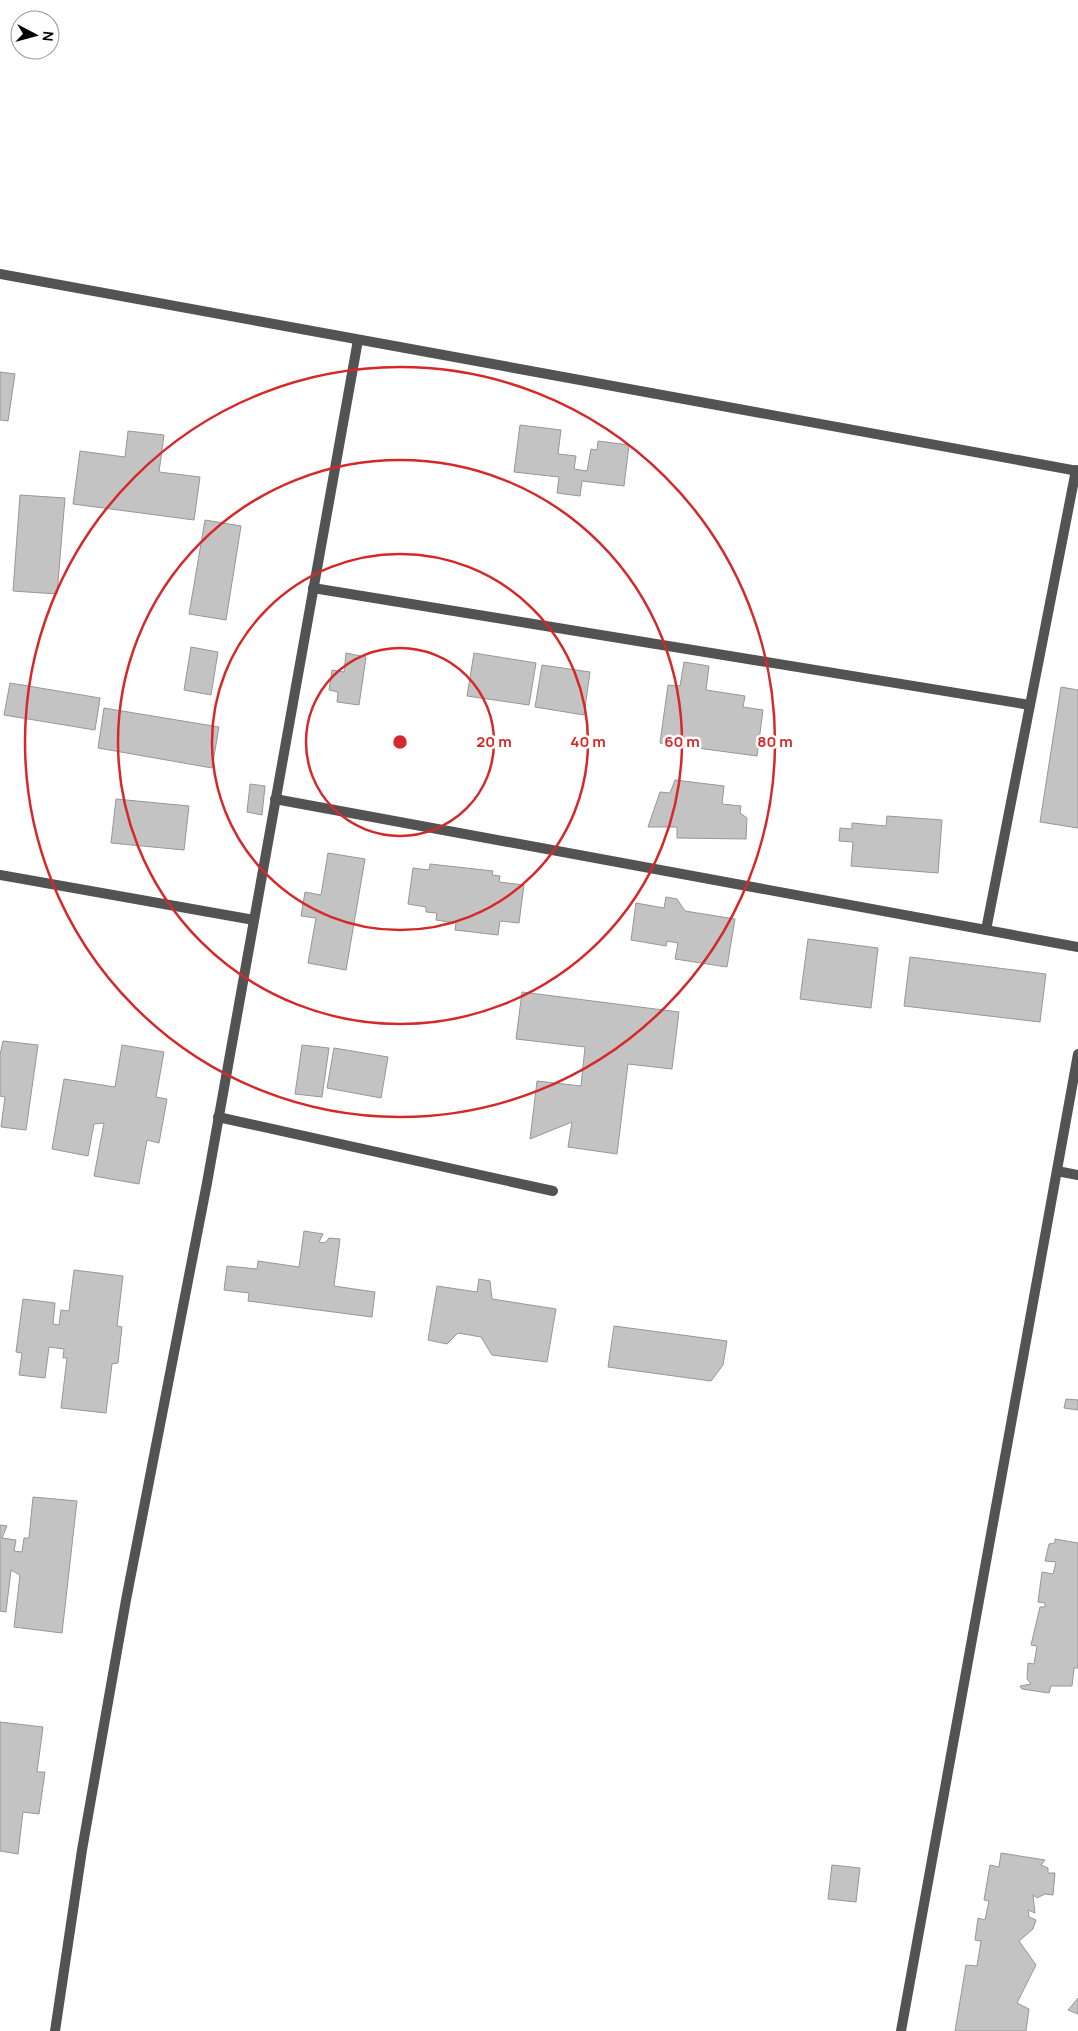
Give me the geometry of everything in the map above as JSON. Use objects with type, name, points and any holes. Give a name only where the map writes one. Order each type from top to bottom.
[{"type":"lane","points":[[0,274],[1077,471],[986,930]]},
{"type":"lane","points":[[54,2031],[82,1850],[125,1610],[218,1118],[358,340]]},
{"type":"lane","points":[[313,588],[1030,705]]},
{"type":"lane","points":[[275,799],[1078,947]]},
{"type":"lane","points":[[0,875],[254,920]]},
{"type":"lane","points":[[901,2031],[1078,1054]]},
{"type":"lane","points":[[218,1118],[554,1191]]},
{"type":"lane","points":[[1057,1172],[1078,1175]]},
{"type":"building","points":[[0,372],[15,374],[8,421],[0,420]]},
{"type":"building","points":[[520,425],[561,430],[558,454],[576,456],[574,469],[587,471],[591,449],[597,450],[598,441],[629,445],[624,486],[582,481],[580,496],[557,493],[559,477],[514,472]]},
{"type":"building","points":[[128,431],[164,435],[159,472],[200,477],[194,520],[73,504],[80,451],[125,457]]},
{"type":"building","points":[[20,495],[65,498],[57,594],[13,591]]},
{"type":"building","points":[[205,520],[241,526],[226,620],[189,614]]},
{"type":"building","points":[[191,647],[218,652],[211,695],[184,690]]},
{"type":"building","points":[[346,653],[366,657],[359,705],[337,702],[338,692],[329,690],[332,670],[344,672]]},
{"type":"building","points":[[474,653],[536,663],[529,705],[467,696]]},
{"type":"building","points":[[684,662],[709,666],[706,690],[745,696],[743,707],[763,710],[757,756],[660,743],[668,685],[680,686]]},
{"type":"building","points":[[542,665],[590,672],[584,715],[535,707]]},
{"type":"building","points":[[10,683],[100,698],[95,730],[4,715]]},
{"type":"building","points":[[1061,687],[1078,690],[1078,828],[1040,822]]},
{"type":"building","points":[[104,708],[219,727],[212,768],[98,748]]},
{"type":"building","points":[[675,780],[724,786],[722,804],[741,806],[740,813],[747,818],[746,839],[677,838],[677,827],[648,827],[660,792],[670,793]]},
{"type":"building","points":[[250,784],[265,786],[262,815],[247,812]]},
{"type":"building","points":[[116,799],[189,806],[184,850],[111,843]]},
{"type":"building","points":[[887,816],[942,820],[938,873],[851,866],[853,842],[839,841],[840,828],[852,829],[852,823],[886,826]]},
{"type":"building","points":[[328,853],[365,859],[346,970],[308,963],[316,918],[301,916],[305,892],[321,895]]},
{"type":"building","points":[[430,864],[493,871],[492,875],[500,876],[499,882],[524,885],[519,923],[500,921],[498,935],[455,930],[456,923],[436,920],[437,913],[426,912],[426,907],[408,904],[413,868],[429,870]]},
{"type":"building","points":[[666,897],[677,899],[685,911],[735,919],[727,967],[675,959],[678,943],[667,941],[666,946],[631,940],[636,903],[664,908]]},
{"type":"building","points":[[808,939],[878,948],[871,1008],[800,999]]},
{"type":"building","points":[[910,957],[1046,974],[1040,1022],[904,1006]]},
{"type":"building","points":[[522,992],[679,1012],[672,1069],[628,1064],[617,1154],[568,1147],[572,1122],[530,1139],[537,1081],[581,1086],[585,1047],[516,1039]]},
{"type":"building","points":[[3,1041],[38,1045],[26,1130],[1,1127],[5,1097],[0,1096],[0,1055]]},
{"type":"building","points":[[122,1045],[164,1052],[156,1097],[167,1099],[159,1143],[147,1140],[139,1184],[94,1176],[104,1123],[94,1124],[88,1156],[52,1149],[64,1079],[115,1087]]},
{"type":"building","points":[[302,1045],[329,1048],[322,1097],[295,1094]]},
{"type":"building","points":[[334,1048],[388,1057],[381,1098],[327,1088]]},
{"type":"building","points":[[304,1231],[323,1234],[319,1242],[325,1243],[329,1238],[340,1239],[334,1286],[375,1292],[372,1317],[248,1301],[249,1293],[224,1290],[227,1266],[257,1269],[258,1261],[299,1267]]},
{"type":"building","points":[[74,1270],[123,1276],[117,1326],[122,1327],[118,1363],[112,1364],[106,1413],[61,1408],[67,1358],[63,1358],[64,1349],[49,1347],[45,1378],[19,1375],[22,1353],[16,1352],[23,1299],[55,1303],[53,1324],[59,1325],[61,1310],[69,1311]]},
{"type":"building","points":[[479,1279],[490,1281],[492,1299],[556,1309],[547,1362],[492,1355],[481,1337],[458,1333],[447,1344],[428,1340],[437,1286],[477,1292]]},
{"type":"building","points":[[614,1326],[727,1341],[723,1365],[711,1381],[608,1367]]},
{"type":"building","points":[[1066,1399],[1078,1400],[1078,1410],[1064,1408]]},
{"type":"building","points":[[33,1497],[77,1501],[62,1633],[14,1627],[20,1575],[11,1570],[6,1612],[0,1611],[0,1525],[7,1526],[2,1538],[16,1540],[14,1551],[22,1552],[24,1538],[29,1538]]},
{"type":"building","points":[[1055,1539],[1078,1543],[1078,1668],[1074,1668],[1072,1686],[1051,1686],[1049,1693],[1022,1689],[1020,1686],[1031,1684],[1027,1679],[1028,1663],[1034,1664],[1037,1646],[1031,1645],[1040,1607],[1045,1607],[1045,1603],[1038,1602],[1042,1572],[1053,1574],[1056,1562],[1045,1561],[1049,1544],[1055,1543]]},
{"type":"building","points":[[0,1722],[43,1727],[37,1772],[45,1772],[39,1814],[23,1812],[18,1854],[0,1851]]},
{"type":"building","points":[[1001,1853],[1045,1860],[1041,1865],[1048,1868],[1048,1873],[1055,1873],[1053,1895],[1045,1894],[1037,1898],[1033,1895],[1035,1913],[1028,1910],[1029,1917],[1036,1920],[1033,1929],[1019,1941],[1036,1965],[1017,2003],[1029,2009],[1026,2031],[955,2031],[966,1965],[977,1966],[981,1941],[975,1940],[978,1918],[985,1920],[989,1901],[984,1900],[990,1865],[999,1867]]},
{"type":"building","points":[[832,1865],[860,1868],[856,1902],[828,1899]]},
{"type":"building","points":[[1078,1998],[1078,2014],[1068,2010]]}]
